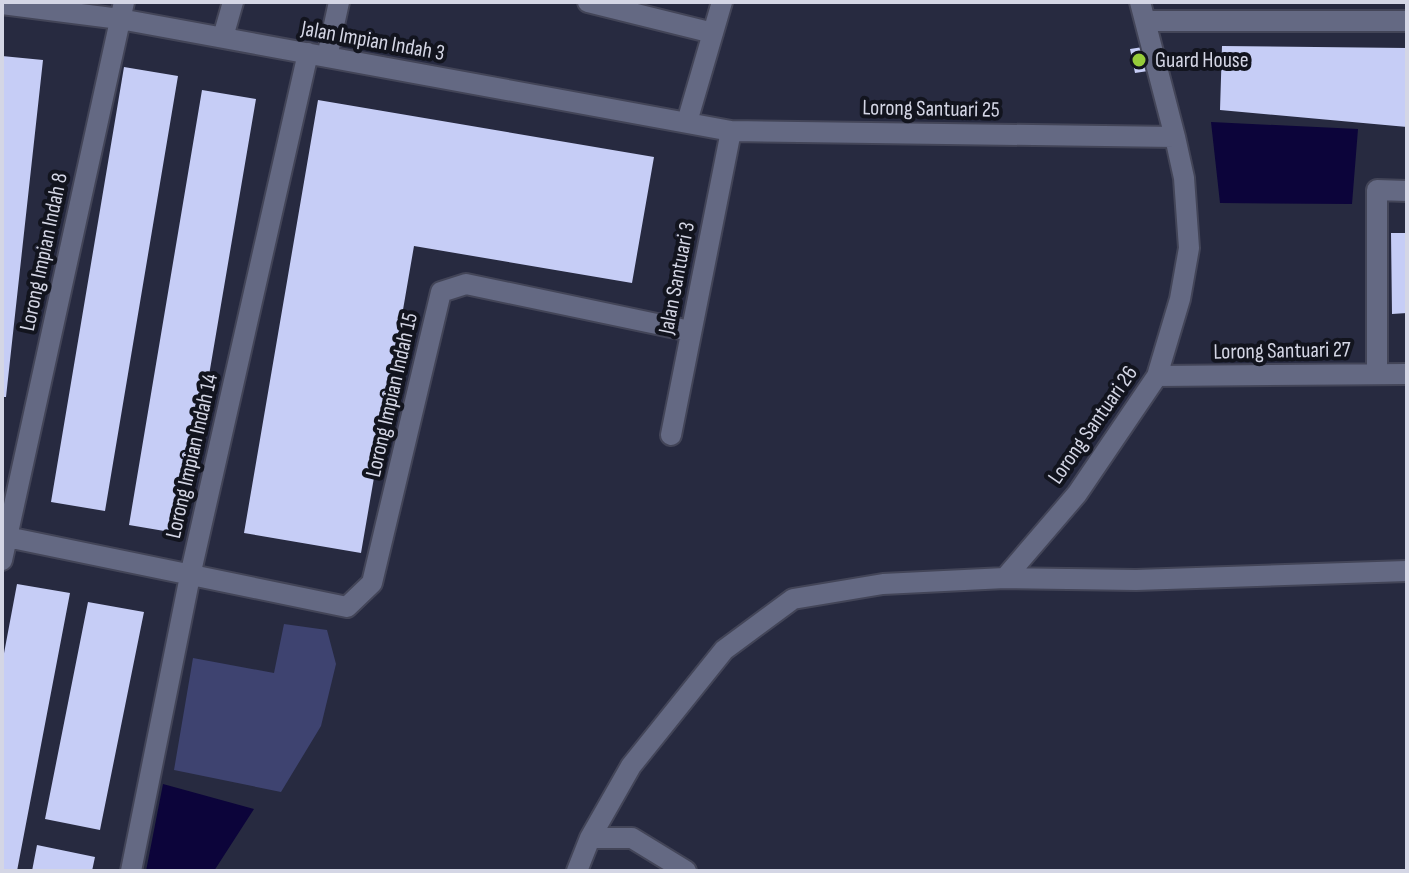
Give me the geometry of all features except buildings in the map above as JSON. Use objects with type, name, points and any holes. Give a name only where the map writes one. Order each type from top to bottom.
[{"type":"street","points":[[223,37],[233,2]]},
{"type":"street","name":"Lorong Impian Indah 14","points":[[131,871],[190,576],[317,55],[339,2]]},
{"type":"street","points":[[588,2],[713,33]]},
{"type":"street","points":[[687,122],[722,2]]},
{"type":"street","name":"Jalan Impian Indah 3","points":[[14,4],[122,10],[223,37],[687,122]]},
{"type":"street","name":"Lorong Impian Indah 8","points":[[2,560],[122,10]]},
{"type":"street","points":[[1143,11],[1407,21]]},
{"type":"street","name":"Lorong Santuari 26","points":[[1005,578],[1077,494],[1157,376],[1180,299],[1189,248],[1184,178],[1143,11]]},
{"type":"street","name":"Lorong Santuari 25","points":[[687,122],[731,131],[1175,137]]},
{"type":"street","name":"Jalan Santuari 3","points":[[671,435],[731,131]]},
{"type":"street","points":[[1377,374],[1377,190],[1407,191]]},
{"type":"street","name":"Lorong Impian Indah 15","points":[[190,576],[347,607],[372,583],[441,292],[466,284],[690,331]]},
{"type":"street","name":"Lorong Santuari 27","points":[[1157,376],[1407,374]]},
{"type":"street","points":[[7,537],[190,576]]},
{"type":"street","points":[[577,871],[590,838],[631,766],[724,650],[793,599],[883,584],[1005,578],[1136,580],[1407,571]]},
{"type":"street","points":[[590,838],[632,838],[686,871]]},
{"type":"shaded area","points":[[1211,122],[1358,129],[1352,204],[1220,203]]},
{"type":"shaded area","points":[[284,624],[327,630],[336,664],[321,726],[281,792],[174,770],[193,658],[274,673]]},
{"type":"shaded area","points":[[163,784],[254,809],[214,871],[146,871]]},
{"type":"place","name":"Guard House","points":[[1139,60]]}]
